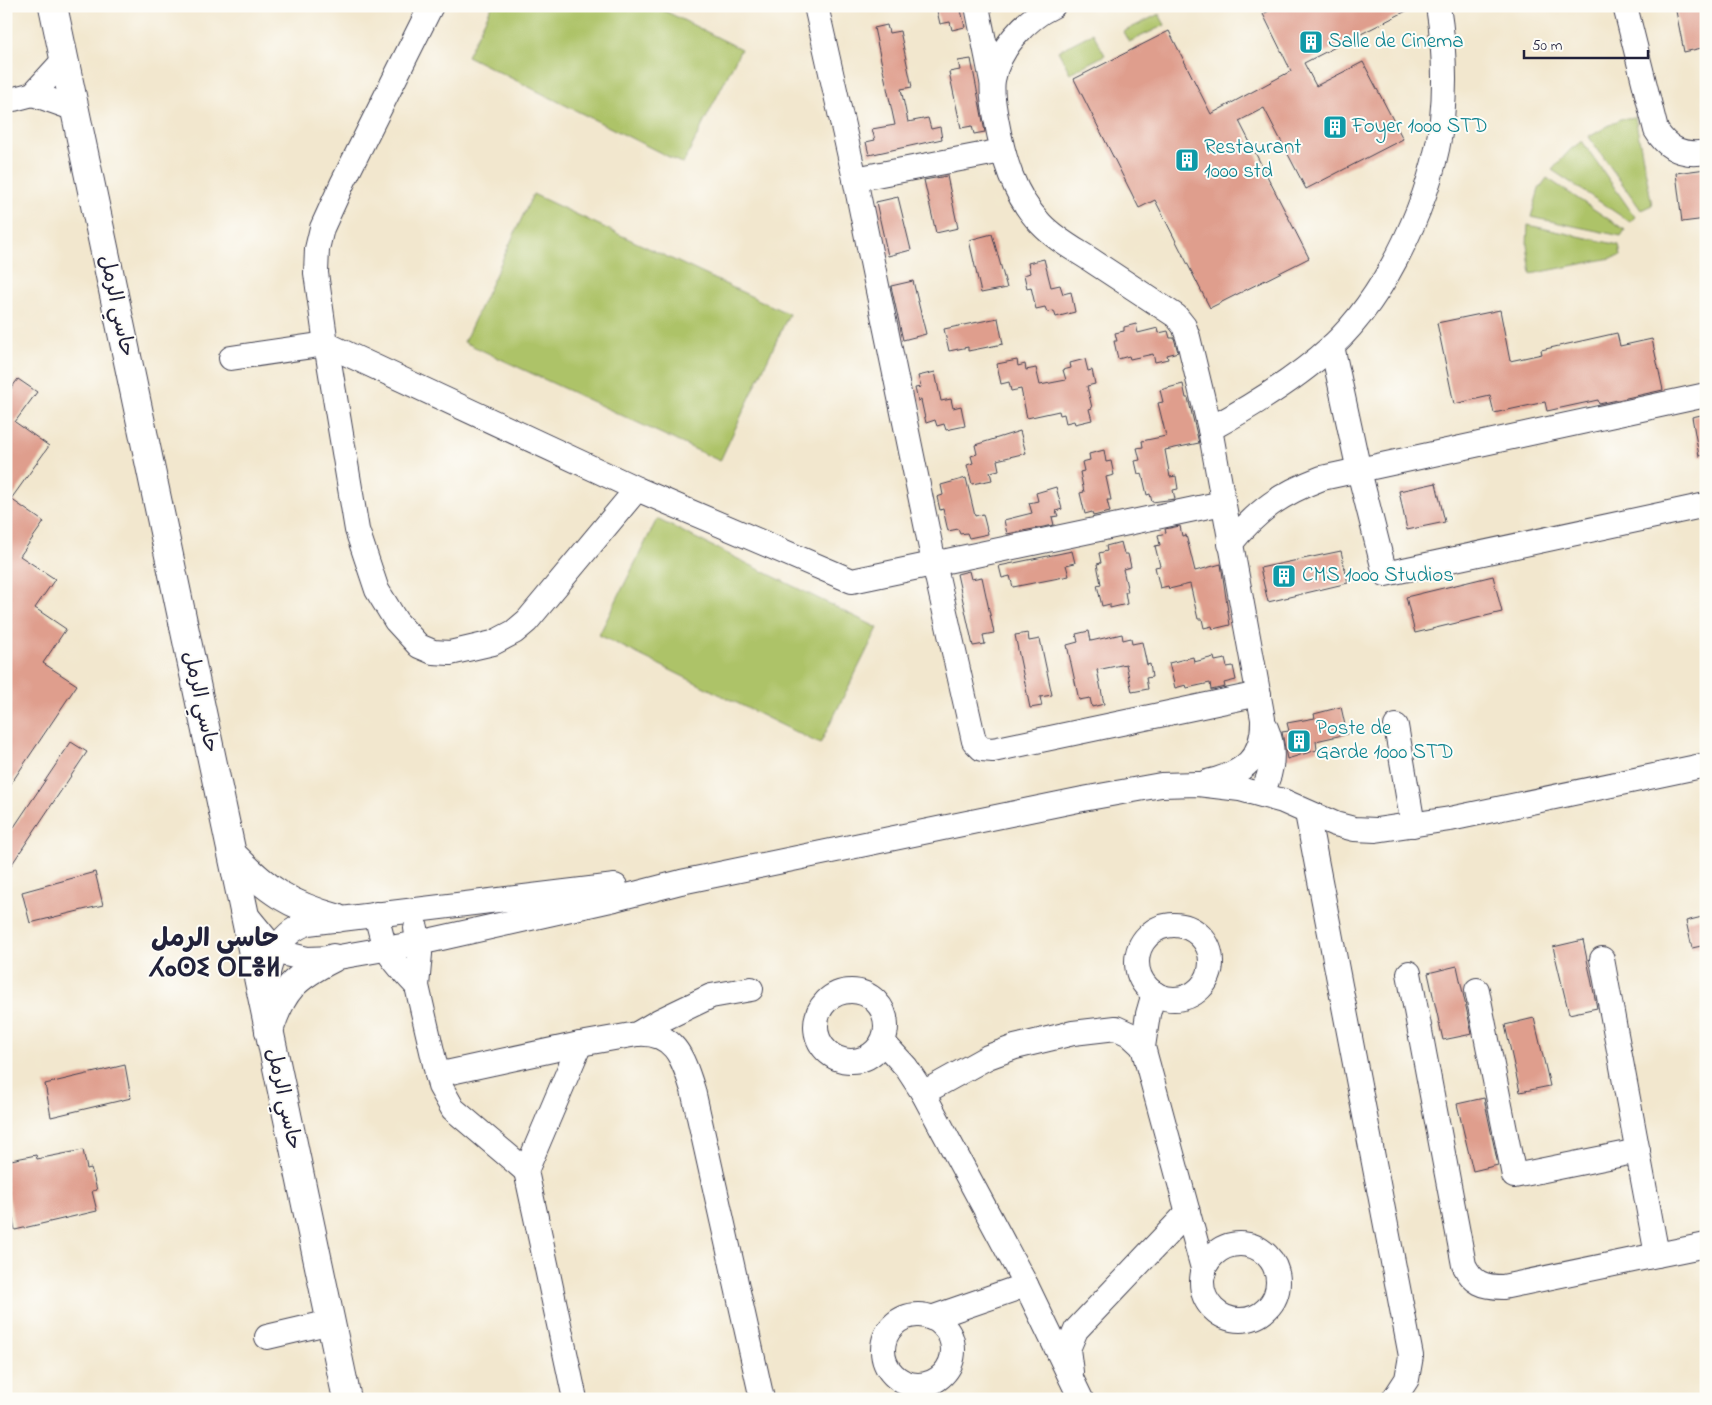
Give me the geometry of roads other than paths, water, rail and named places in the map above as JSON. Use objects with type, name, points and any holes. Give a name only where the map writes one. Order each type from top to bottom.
[{"type":"main road","name":"حاسي الرمل","points":[[53,6],[347,1399]]},
{"type":"main road","points":[[233,855],[258,880],[281,897],[306,910],[336,918]]},
{"type":"main road","points":[[269,1031],[280,999],[293,982],[333,958]]},
{"type":"street","points":[[431,6],[342,182],[322,228],[317,249],[316,272],[326,344],[357,530],[362,550],[386,607],[407,635],[425,649],[441,653],[459,652],[484,646],[514,632],[527,621],[637,489]]},
{"type":"street","points":[[816,6],[856,179],[934,563],[974,741],[982,749],[990,751],[1003,749],[1259,694]]},
{"type":"street","points":[[977,6],[992,82],[993,100],[1002,151],[1019,195],[1042,225],[1058,239],[1176,316],[1184,326],[1210,429],[1263,720],[1263,734],[1254,758],[1244,767],[1230,775],[1198,784]]},
{"type":"street","points":[[992,82],[996,66],[1014,39],[1039,14],[1053,6]]},
{"type":"street","points":[[1210,429],[1268,394],[1309,366],[1332,346],[1362,311],[1388,273],[1411,226],[1434,161],[1442,120],[1444,81],[1438,6]]},
{"type":"street","points":[[1625,6],[1656,130],[1661,138],[1677,151],[1686,154],[1706,152]]},
{"type":"street","points":[[64,60],[24,96],[75,110]]},
{"type":"street","points":[[856,179],[1002,151]]},
{"type":"street","points":[[231,358],[326,344],[637,489],[847,580],[860,580],[1223,503]]},
{"type":"street","points":[[1332,346],[1359,471],[1385,574],[1706,505]]},
{"type":"street","points":[[1230,544],[1260,511],[1276,498],[1322,478],[1706,395]]},
{"type":"street","points":[[1261,794],[1269,779],[1272,757],[1270,737],[1263,720]]},
{"type":"street","points":[[1396,726],[1413,825]]},
{"type":"street","points":[[244,912],[266,940],[276,948],[297,958],[333,958],[419,943],[681,882],[1083,799],[1161,785],[1198,784],[1233,788],[1261,794],[1307,813],[1354,829],[1376,830],[1413,825],[1703,767]]},
{"type":"street","points":[[1307,813],[1412,1356],[1407,1378],[1394,1399]]},
{"type":"street","points":[[262,1000],[276,948],[287,933],[296,927],[336,918],[611,886],[681,882]]},
{"type":"street","points":[[412,910],[419,943],[417,986],[436,1075],[446,1098],[453,1109],[526,1171]]},
{"type":"street","points":[[377,914],[380,934],[385,949],[417,986]]},
{"type":"street","points":[[1602,959],[1657,1255]]},
{"type":"street","points":[[1409,973],[1464,1265],[1470,1276],[1487,1287],[1503,1286],[1706,1245]]},
{"type":"street","points":[[637,1034],[659,1021],[711,996],[751,989]]},
{"type":"street","points":[[1477,990],[1514,1176],[1638,1151]]},
{"type":"street","points":[[1154,993],[1148,1014],[1143,1046],[1204,1272]]},
{"type":"street","points":[[923,1092],[988,1057],[1015,1047],[1073,1033],[1116,1028],[1129,1034],[1143,1046]]},
{"type":"street","points":[[436,1075],[580,1044],[637,1034],[652,1033],[668,1040],[685,1063],[693,1090],[762,1399]]},
{"type":"street","points":[[883,1042],[906,1067],[923,1092],[1026,1285],[1077,1389]]},
{"type":"street","points":[[575,1399],[526,1171],[580,1044]]},
{"type":"street","points":[[1077,1389],[1068,1349],[1076,1330],[1188,1212]]},
{"type":"street","points":[[931,1318],[1026,1285]]},
{"type":"street","points":[[267,1337],[331,1322]]},
{"type":"place","name":"Salle de Cinema","points":[[1311,42]]},
{"type":"place","name":"Foyer 1000 STD","points":[[1335,127]]},
{"type":"place","name":"Restaurant 1000 std","points":[[1187,160]]},
{"type":"place","name":"CMS 1000 Studios","points":[[1284,576]]},
{"type":"place","name":"Poste de Garde 1000 STD","points":[[1299,741]]},
{"type":"district","name":"حاسي الرمل ⵃⴰⵙⵉ ⵔⵎⴻⵍ","points":[[215,955]]}]
